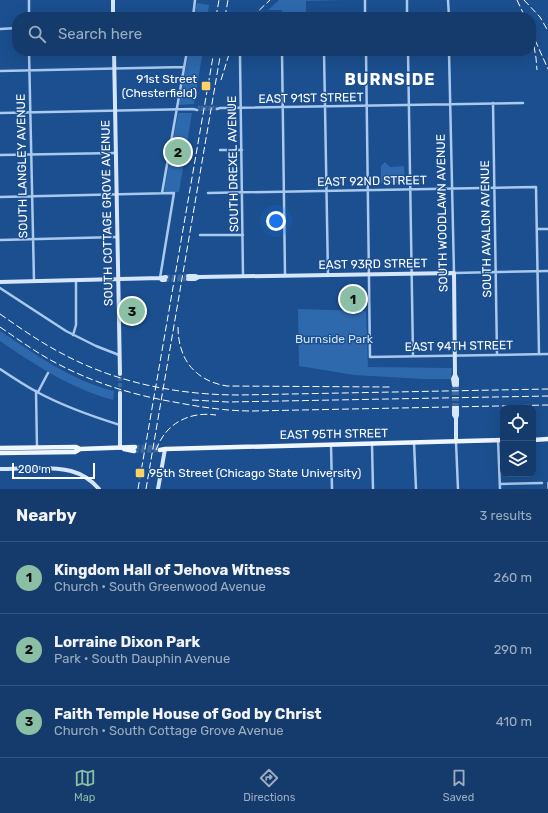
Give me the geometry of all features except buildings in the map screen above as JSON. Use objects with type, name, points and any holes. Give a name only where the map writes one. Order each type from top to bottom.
[{"type":"main road","points":[[536,440],[548,439]]},
{"type":"main road","name":"EAST 95TH STREET","points":[[162,449],[500,440]]},
{"type":"main road","points":[[0,453],[76,447],[80,449],[120,448],[130,451],[134,449]]},
{"type":"main road","points":[[0,448],[37,450]]},
{"type":"street","points":[[28,0],[29,12]]},
{"type":"street","points":[[113,0],[113,12]]},
{"type":"street","points":[[193,12],[195,0]]},
{"type":"street","points":[[365,0],[365,12]]},
{"type":"street","points":[[407,0],[407,12]]},
{"type":"street","points":[[448,0],[449,12]]},
{"type":"street","points":[[0,28],[12,28]]},
{"type":"street","name":"SOUTH LANGLEY AVENUE","points":[[29,56],[34,281]]},
{"type":"street","name":"SOUTH COTTAGE GROVE AVENUE","points":[[114,56],[120,374]]},
{"type":"street","points":[[162,193],[186,56]]},
{"type":"street","name":"SOUTH DREXEL AVENUE","points":[[240,56],[243,277]]},
{"type":"street","points":[[282,56],[285,276]]},
{"type":"street","points":[[324,56],[328,275]]},
{"type":"street","points":[[366,56],[369,274]]},
{"type":"street","points":[[408,56],[413,356]]},
{"type":"street","name":"SOUTH WOODLAWN AVENUE","points":[[449,56],[455,375],[457,379],[455,385]]},
{"type":"street","points":[[0,70],[184,67]]},
{"type":"street","name":"EAST 91ST STREET","points":[[218,108],[523,103]]},
{"type":"street","name":"SOUTH AVALON AVENUE","points":[[493,104],[497,355]]},
{"type":"street","points":[[0,113],[197,108]]},
{"type":"street","points":[[220,150],[242,150]]},
{"type":"street","points":[[0,155],[116,153]]},
{"type":"street","name":"EAST 92ND STREET","points":[[208,192],[536,187],[537,229]]},
{"type":"street","points":[[0,197],[174,193],[160,278]]},
{"type":"street","points":[[539,354],[537,229],[548,229]]},
{"type":"street","points":[[200,236],[243,235]]},
{"type":"street","points":[[0,240],[117,237]]},
{"type":"street","name":"EAST 93RD STREET","points":[[188,278],[195,276],[199,278],[548,271]]},
{"type":"street","name":"EAST 94TH STREET","points":[[369,274],[370,357],[548,354]]},
{"type":"street","points":[[0,282],[166,278]]},
{"type":"street","points":[[73,335],[76,325],[76,280]]},
{"type":"street","points":[[0,288],[73,335],[119,355]]},
{"type":"street","points":[[0,369],[37,392],[69,408],[120,425]]},
{"type":"street","points":[[37,450],[37,392],[48,373]]},
{"type":"street","points":[[120,393],[120,448]]},
{"type":"street","points":[[456,408],[454,415],[456,418],[458,489]]},
{"type":"street","points":[[500,489],[501,441]]},
{"type":"street","points":[[414,442],[416,489]]},
{"type":"street","points":[[372,443],[373,489]]},
{"type":"street","points":[[331,444],[332,489]]},
{"type":"street","points":[[158,489],[162,449]]},
{"type":"street","points":[[0,469],[65,469],[77,473],[92,482],[99,489]]},
{"type":"street","points":[[500,484],[542,483]]},
{"type":"green space","points":[[279,0],[343,0],[306,1],[306,12],[282,12],[282,10],[268,10]]},
{"type":"green space","points":[[197,3],[209,5],[208,12],[195,12]]},
{"type":"green space","points":[[188,56],[202,56],[194,104],[179,105]]},
{"type":"green space","points":[[178,113],[192,113],[179,192],[164,192]]},
{"type":"green space","points":[[385,162],[390,167],[404,166],[405,183],[381,183],[381,166]]},
{"type":"green space","name":"Burnside Park","points":[[298,309],[366,311],[368,367],[452,368],[451,379],[354,375],[299,366]]},
{"type":"green space","points":[[0,331],[69,374],[83,381],[114,391],[113,400],[83,390],[40,367],[0,341]]},
{"type":"tunnel","points":[[198,107],[217,107]]},
{"type":"tunnel","points":[[197,110],[217,109]]},
{"type":"tunnel","points":[[166,277],[188,276]]},
{"type":"tunnel","points":[[165,280],[188,279]]},
{"type":"tunnel","points":[[120,374],[120,393]]},
{"type":"tunnel","points":[[454,385],[454,408]]},
{"type":"tunnel","points":[[457,385],[457,408]]},
{"type":"tunnel","points":[[135,447],[160,447]]},
{"type":"tunnel","points":[[134,451],[160,450]]},
{"type":"railway","points":[[217,12],[219,0]]},
{"type":"railway","points":[[226,12],[228,0]]},
{"type":"railway","points":[[257,12],[270,0]]},
{"type":"railway","points":[[517,0],[523,12]]},
{"type":"railway","points":[[524,0],[535,12]]},
{"type":"railway","points":[[536,13],[548,31]]},
{"type":"railway","points":[[536,42],[548,69]]},
{"type":"railway","points":[[138,489],[213,56]]},
{"type":"railway","points":[[146,489],[220,56]]},
{"type":"railway","points":[[221,80],[228,56]]},
{"type":"railway","points":[[536,56],[537,70]]},
{"type":"railway","points":[[0,314],[45,344],[82,363],[125,379],[171,390],[194,393],[240,395],[548,389]]},
{"type":"railway","points":[[0,327],[49,359],[85,377],[144,396],[203,407],[252,411],[548,405]]},
{"type":"railway","points":[[178,327],[181,349],[190,367],[197,374],[216,383],[227,386],[390,387]]},
{"type":"railway","points":[[192,400],[228,402],[548,396]]},
{"type":"railway","points":[[156,450],[165,433],[179,421],[196,415],[216,415]]},
{"type":"railway","points":[[548,481],[548,489]]},
{"type":"place","name":"91st Street (Chesterfield)","points":[[206,86]]},
{"type":"place","name":"Lorraine Dixon Park","points":[[178,152]]},
{"type":"place","name":"Kingdom Hall of Jehova Witness","points":[[353,299]]},
{"type":"place","name":"Faith Temple House of God by Christ","points":[[132,311]]},
{"type":"place","name":"95th Street (Chicago State University)","points":[[140,473]]},
{"type":"district","name":"BURNSIDE","points":[[390,79]]}]
